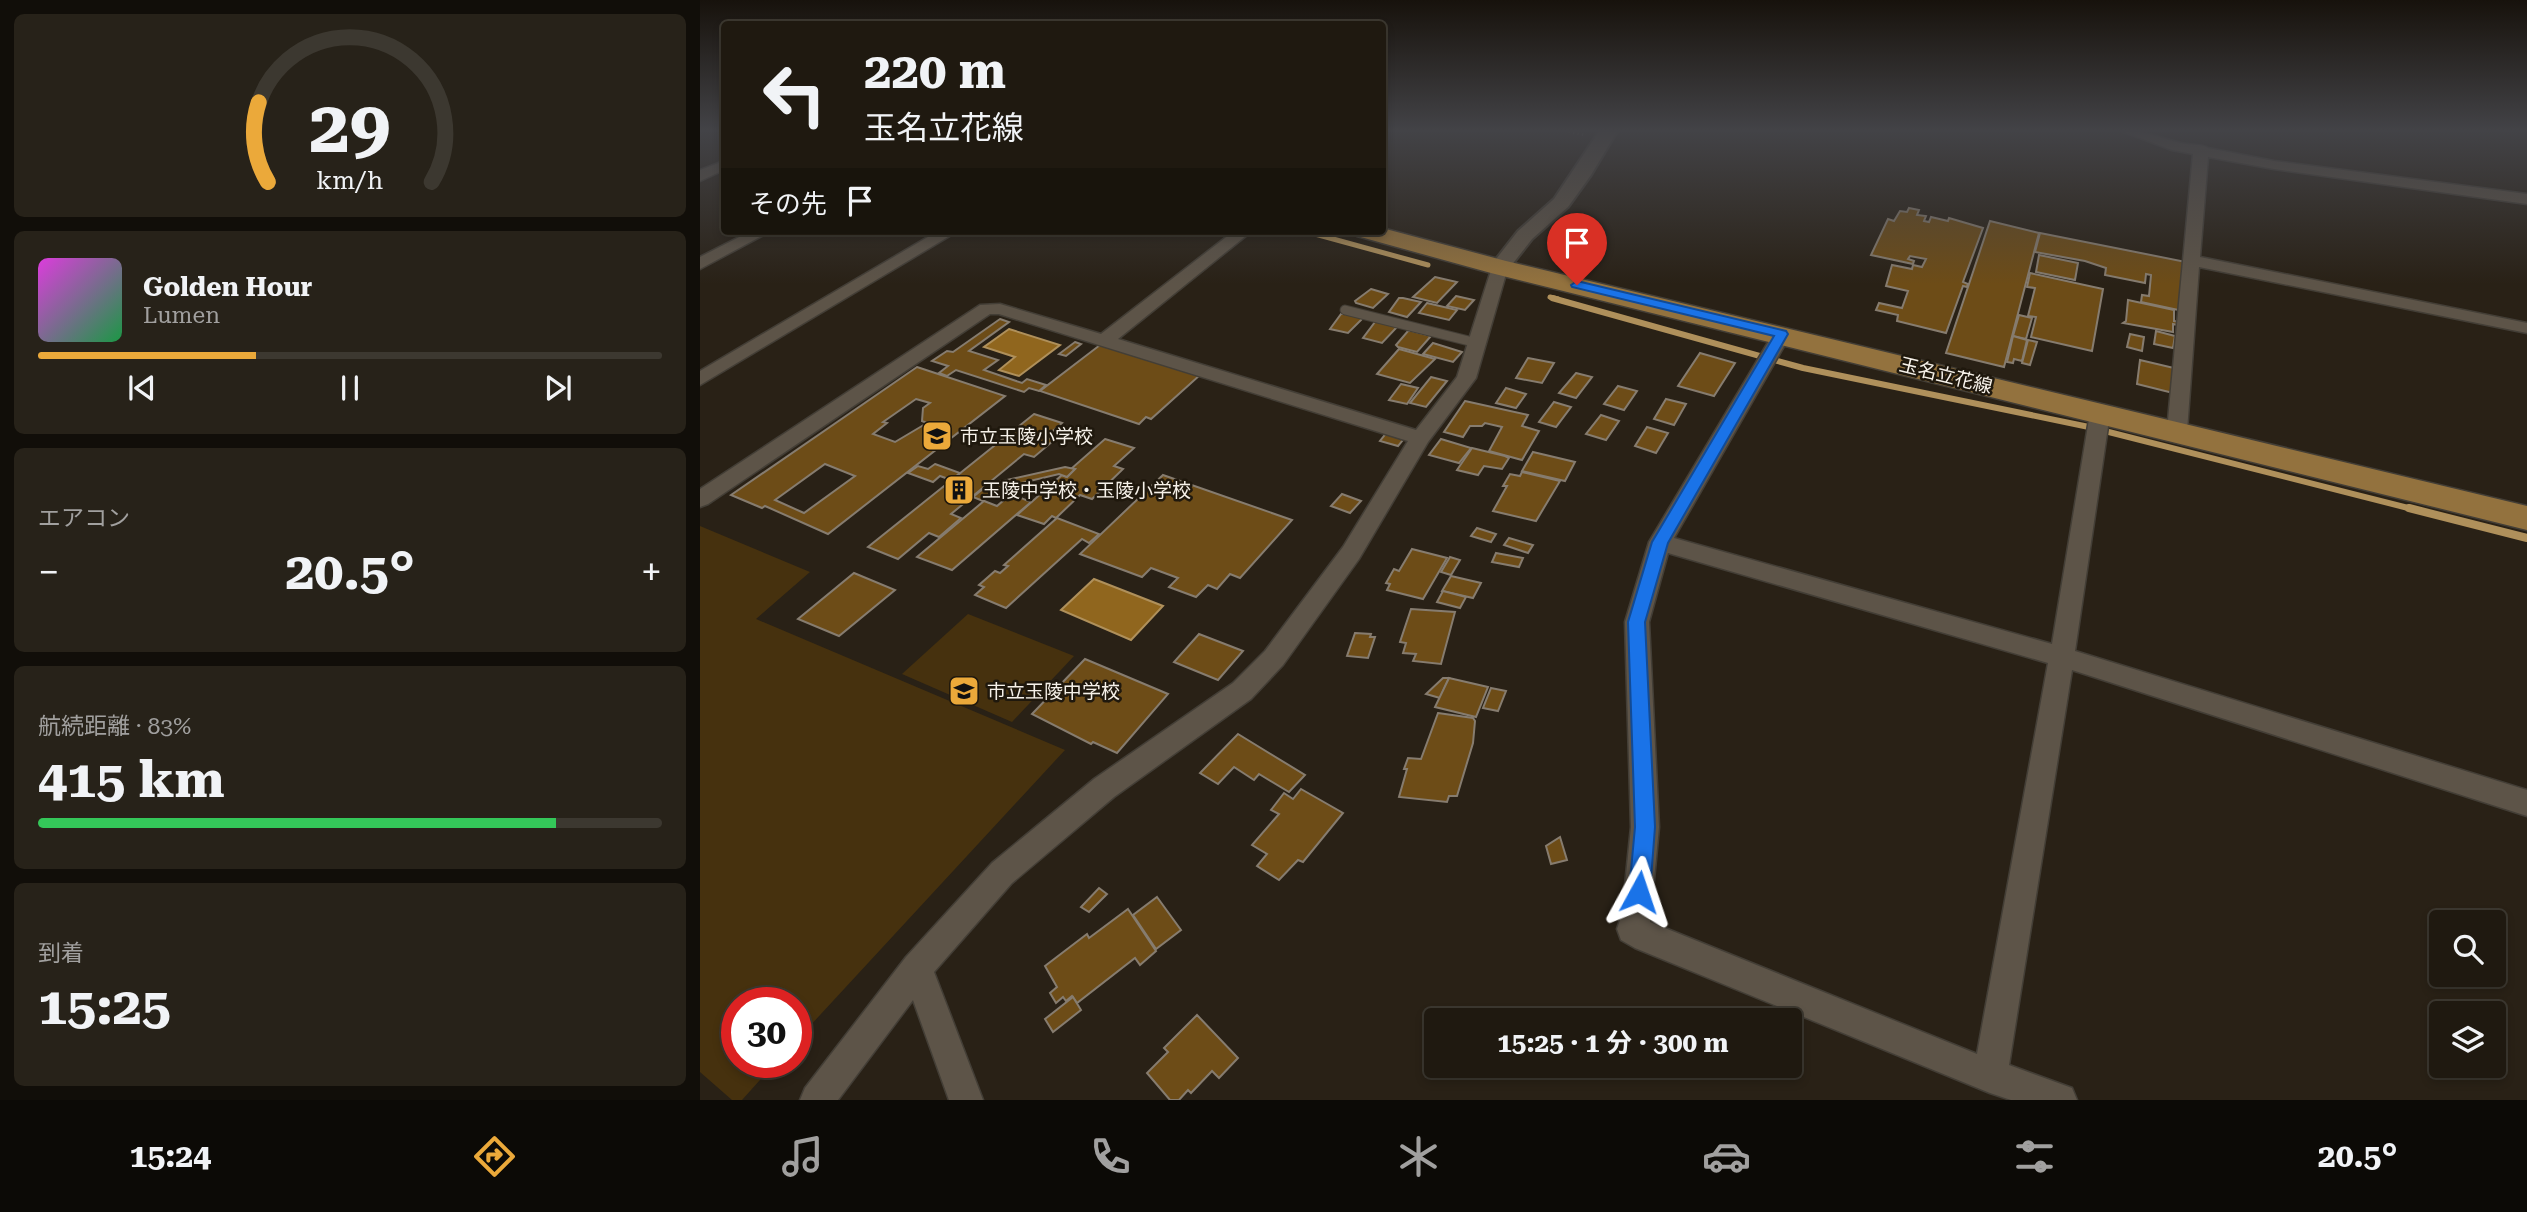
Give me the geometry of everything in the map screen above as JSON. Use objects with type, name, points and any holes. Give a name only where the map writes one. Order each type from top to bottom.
[{"type":"main road","name":"玉名立花線","points":[[1381,235],[1500,267],[2527,518]]},
{"type":"street","points":[[817,1100],[917,968],[1002,873],[1104,788],[1241,691],[1275,658],[1351,553],[1420,438],[1466,378],[1500,267],[1525,235],[1561,203],[1577,181]]},
{"type":"street","points":[[2177,431],[2198,181]]},
{"type":"street","points":[[2396,181],[2527,199]]},
{"type":"street","points":[[700,264],[755,235]]},
{"type":"street","points":[[700,379],[943,235]]},
{"type":"street","points":[[1105,340],[1239,235]]},
{"type":"street","points":[[2192,260],[2527,328]]},
{"type":"street","points":[[700,499],[986,309],[1000,309],[1105,340],[1420,438]]},
{"type":"street","points":[[1782,334],[1660,542],[1637,622],[1645,827],[1637,914],[1632,929],[1990,1076],[2060,1100]]},
{"type":"street","points":[[1990,1076],[2062,657],[2100,412]]},
{"type":"street","points":[[1660,542],[2062,657],[2527,803]]},
{"type":"street","points":[[917,968],[966,1100]]},
{"type":"lane","points":[[1345,310],[1477,344]]},
{"type":"shaded area","points":[[1009,329],[1060,345],[1019,376],[999,370],[1015,357],[984,347]]},
{"type":"shaded area","points":[[700,526],[810,572],[756,619],[1065,750],[812,1024],[812,987],[721,987],[721,1078],[762,1078],[742,1100],[732,1100],[700,1072]]},
{"type":"shaded area","points":[[1094,579],[1163,606],[1131,640],[1061,610]]},
{"type":"shaded area","points":[[968,614],[1074,656],[1012,722],[902,674]]},
{"type":"building","points":[[1909,208],[1919,210],[1917,215],[1926,216],[1924,221],[1929,222],[1931,217],[1948,221],[1949,218],[1983,228],[1963,282],[1968,284],[1967,287],[1963,286],[1946,333],[1897,321],[1898,315],[1876,310],[1879,303],[1902,308],[1908,291],[1886,286],[1892,265],[1912,269],[1913,265],[1922,267],[1926,259],[1910,256],[1908,259],[1914,261],[1913,264],[1871,255],[1888,219],[1894,221],[1900,211],[1907,212]]},
{"type":"building","points":[[1990,221],[2039,233],[2004,367],[1946,353]]},
{"type":"building","points":[[2040,233],[2186,262],[2183,311],[2141,302],[2142,295],[2149,296],[2151,275],[2146,274],[2145,283],[2105,275],[2106,268],[2085,261],[2035,252]]},
{"type":"building","points":[[2039,255],[2078,263],[2075,280],[2036,272]]},
{"type":"building","points":[[2030,273],[2103,289],[2092,351],[2031,337],[2036,317],[2028,316],[2035,288],[2027,287]]},
{"type":"building","points":[[1435,277],[1457,282],[1437,303],[1413,297]]},
{"type":"building","points":[[1371,289],[1388,294],[1373,308],[1356,303],[1355,301]]},
{"type":"building","points":[[1456,296],[1474,300],[1465,310],[1447,306]]},
{"type":"building","points":[[1399,298],[1421,302],[1407,317],[1389,312]]},
{"type":"building","points":[[2128,300],[2174,310],[2174,321],[2182,322],[2182,326],[2173,324],[2173,332],[2123,323],[2126,321]]},
{"type":"building","points":[[1427,303],[1457,310],[1449,320],[1419,313]]},
{"type":"building","points":[[1341,314],[1363,318],[1348,333],[1330,329]]},
{"type":"building","points":[[2019,315],[2032,318],[2026,339],[2013,336]]},
{"type":"building","points":[[1000,319],[1009,322],[969,351],[998,360],[984,370],[1022,383],[1027,379],[1046,385],[1039,391],[1029,388],[1024,392],[956,370],[947,376],[939,373],[948,366],[932,361],[947,351],[953,352]]},
{"type":"building","points":[[1375,322],[1397,327],[1382,343],[1363,338]]},
{"type":"building","points":[[1408,331],[1431,336],[1417,352],[1398,347],[1396,345]]},
{"type":"building","points":[[2156,331],[2175,336],[2173,348],[2154,344]]},
{"type":"building","points":[[2130,334],[2144,337],[2142,351],[2127,347]]},
{"type":"building","points":[[2013,336],[2027,340],[2022,361],[2014,359],[2013,363],[2007,362]]},
{"type":"building","points":[[2028,340],[2037,342],[2030,365],[2022,363]]},
{"type":"building","points":[[1075,342],[1081,344],[1066,356],[1059,354]]},
{"type":"building","points":[[1433,343],[1462,352],[1453,362],[1423,354]]},
{"type":"building","points":[[1100,345],[1200,375],[1151,419],[1146,417],[1139,424],[1040,391]]},
{"type":"building","points":[[1399,349],[1435,359],[1410,383],[1377,374]]},
{"type":"building","points":[[1700,353],[1735,363],[1714,396],[1678,386]]},
{"type":"building","points":[[1528,358],[1554,363],[1542,383],[1516,378]]},
{"type":"building","points":[[2140,360],[2174,368],[2173,393],[2137,384]]},
{"type":"building","points":[[917,367],[1005,396],[828,534],[765,506],[762,508],[731,495]],"holes":[[[916,399],[930,403],[923,408],[922,421],[927,423],[895,442],[873,434],[887,423],[883,422]],[[825,464],[855,476],[804,513],[775,500]]]},
{"type":"building","points":[[1576,373],[1592,377],[1576,398],[1559,393]]},
{"type":"building","points":[[1431,377],[1447,381],[1426,407],[1410,403]]},
{"type":"building","points":[[1401,384],[1418,388],[1407,404],[1389,400]]},
{"type":"building","points":[[1618,386],[1637,391],[1624,410],[1604,404]]},
{"type":"building","points":[[1506,388],[1526,394],[1516,408],[1496,403]]},
{"type":"building","points":[[1666,399],[1686,404],[1674,425],[1654,419]]},
{"type":"building","points":[[1465,401],[1528,415],[1522,426],[1539,431],[1522,460],[1489,451],[1502,427],[1485,423],[1482,426],[1470,426],[1463,437],[1444,432]]},
{"type":"building","points":[[1554,402],[1571,407],[1556,427],[1539,422]]},
{"type":"building","name":"玉陵中学校・玉陵小学校","points":[[1034,414],[1062,423],[1046,437],[1054,440],[1034,457],[1024,454],[951,514],[961,518],[939,537],[929,533],[898,559],[868,547]]},
{"type":"building","points":[[1601,415],[1619,421],[1606,440],[1586,434]]},
{"type":"building","points":[[1647,427],[1668,433],[1656,453],[1635,446]]},
{"type":"building","points":[[1388,431],[1406,436],[1398,446],[1380,441]]},
{"type":"building","points":[[1105,439],[1134,448],[1114,466],[1123,469],[1092,499],[1080,495],[1056,518],[1052,516],[1044,524],[1017,515],[1062,475],[1067,477],[1075,469],[1072,468]]},
{"type":"building","points":[[1441,439],[1471,448],[1459,463],[1429,455]]},
{"type":"building","points":[[1472,448],[1509,458],[1502,469],[1484,466],[1478,475],[1457,470]]},
{"type":"building","points":[[1533,452],[1575,462],[1565,481],[1522,471]]},
{"type":"building","points":[[935,464],[960,473],[951,480],[940,476],[933,482],[908,473],[918,466],[928,469]]},
{"type":"building","points":[[1065,467],[1075,469],[1067,477],[1059,474],[996,489],[983,501],[973,497],[989,484]]},
{"type":"building","points":[[1522,472],[1560,481],[1536,521],[1493,511],[1507,486],[1503,486],[1510,474],[1520,476]]},
{"type":"building","points":[[1163,475],[1292,520],[1240,578],[1230,574],[1217,589],[1208,585],[1196,597],[1169,587],[1178,578],[1151,568],[1142,577],[1080,554]]},
{"type":"building","points":[[1011,494],[1031,502],[952,570],[917,557],[984,501],[997,506]]},
{"type":"building","points":[[1342,494],[1361,501],[1350,513],[1331,506]]},
{"type":"building","points":[[1057,518],[1099,534],[1089,543],[1082,539],[1006,608],[975,595],[984,587],[979,585],[995,571],[1000,573],[1008,566],[1004,565]]},
{"type":"building","points":[[1477,528],[1496,534],[1491,542],[1471,536]]},
{"type":"building","points":[[1509,538],[1533,545],[1528,553],[1504,545]]},
{"type":"building","points":[[1412,549],[1447,558],[1423,599],[1387,590],[1390,584],[1386,583],[1394,569],[1399,571]]},
{"type":"building","points":[[1496,553],[1523,558],[1519,567],[1492,562]]},
{"type":"building","points":[[1450,557],[1460,560],[1451,575],[1441,572]]},
{"type":"building","points":[[854,573],[895,590],[839,636],[798,619]]},
{"type":"building","points":[[1451,576],[1481,583],[1473,598],[1442,591]]},
{"type":"building","points":[[1443,591],[1466,597],[1460,608],[1437,602]]},
{"type":"building","points":[[1411,609],[1455,612],[1441,664],[1413,661],[1416,654],[1403,653],[1406,643],[1400,642]]},
{"type":"building","points":[[1355,633],[1371,634],[1370,637],[1375,637],[1368,658],[1347,656]]},
{"type":"building","points":[[1199,634],[1243,651],[1218,680],[1174,662]]},
{"type":"building","points":[[1085,659],[1168,694],[1117,753],[1093,742],[1091,744],[1032,714]]},
{"type":"building","points":[[1443,678],[1449,678],[1440,698],[1426,694]]},
{"type":"building","points":[[1449,678],[1488,687],[1476,717],[1435,707]]},
{"type":"building","points":[[1491,688],[1506,691],[1498,711],[1483,708]]},
{"type":"building","points":[[1438,713],[1473,718],[1475,721],[1473,743],[1457,796],[1449,796],[1447,802],[1399,797],[1408,758],[1421,759]]},
{"type":"building","points":[[1238,734],[1305,775],[1289,792],[1259,774],[1254,780],[1234,767],[1218,784],[1200,773]]},
{"type":"building","points":[[1301,789],[1343,813],[1303,862],[1298,860],[1279,880],[1257,866],[1267,854],[1252,845],[1279,814],[1271,810],[1284,793],[1293,799]]},
{"type":"building","points":[[1560,837],[1567,860],[1551,864],[1546,846]]},
{"type":"building","points":[[1099,888],[1107,894],[1089,912],[1081,907]]},
{"type":"building","points":[[1157,897],[1181,930],[1156,949],[1133,915]]},
{"type":"building","points":[[1128,909],[1156,951],[1140,965],[1135,958],[1077,1003],[1072,996],[1066,1001],[1063,997],[1056,1003],[1050,993],[1057,987],[1045,966],[1087,934],[1089,938]]},
{"type":"building","points":[[1073,997],[1081,1010],[1053,1032],[1045,1019]]},
{"type":"building","points":[[1197,1015],[1238,1058],[1219,1078],[1212,1071],[1191,1093],[1188,1090],[1179,1100],[1170,1100],[1147,1073],[1168,1052],[1164,1048]]},
{"type":"waterway","points":[[1319,235],[1428,265]]},
{"type":"waterway","points":[[1550,297],[1558,299]]},
{"type":"waterway","points":[[1552,298],[1803,368],[2089,427],[2416,510]]},
{"type":"waterway","points":[[2409,508],[2527,538]]},
{"type":"place","name":"市立玉陵小学校","points":[[937,436]]},
{"type":"place","name":"玉陵中学校・玉陵小学校","points":[[959,490]]},
{"type":"place","name":"市立玉陵中学校","points":[[964,691]]},
{"type":"route","points":[[1577,285],[1782,334],[1660,542],[1640,606],[1637,622],[1645,827],[1639,892]]}]
